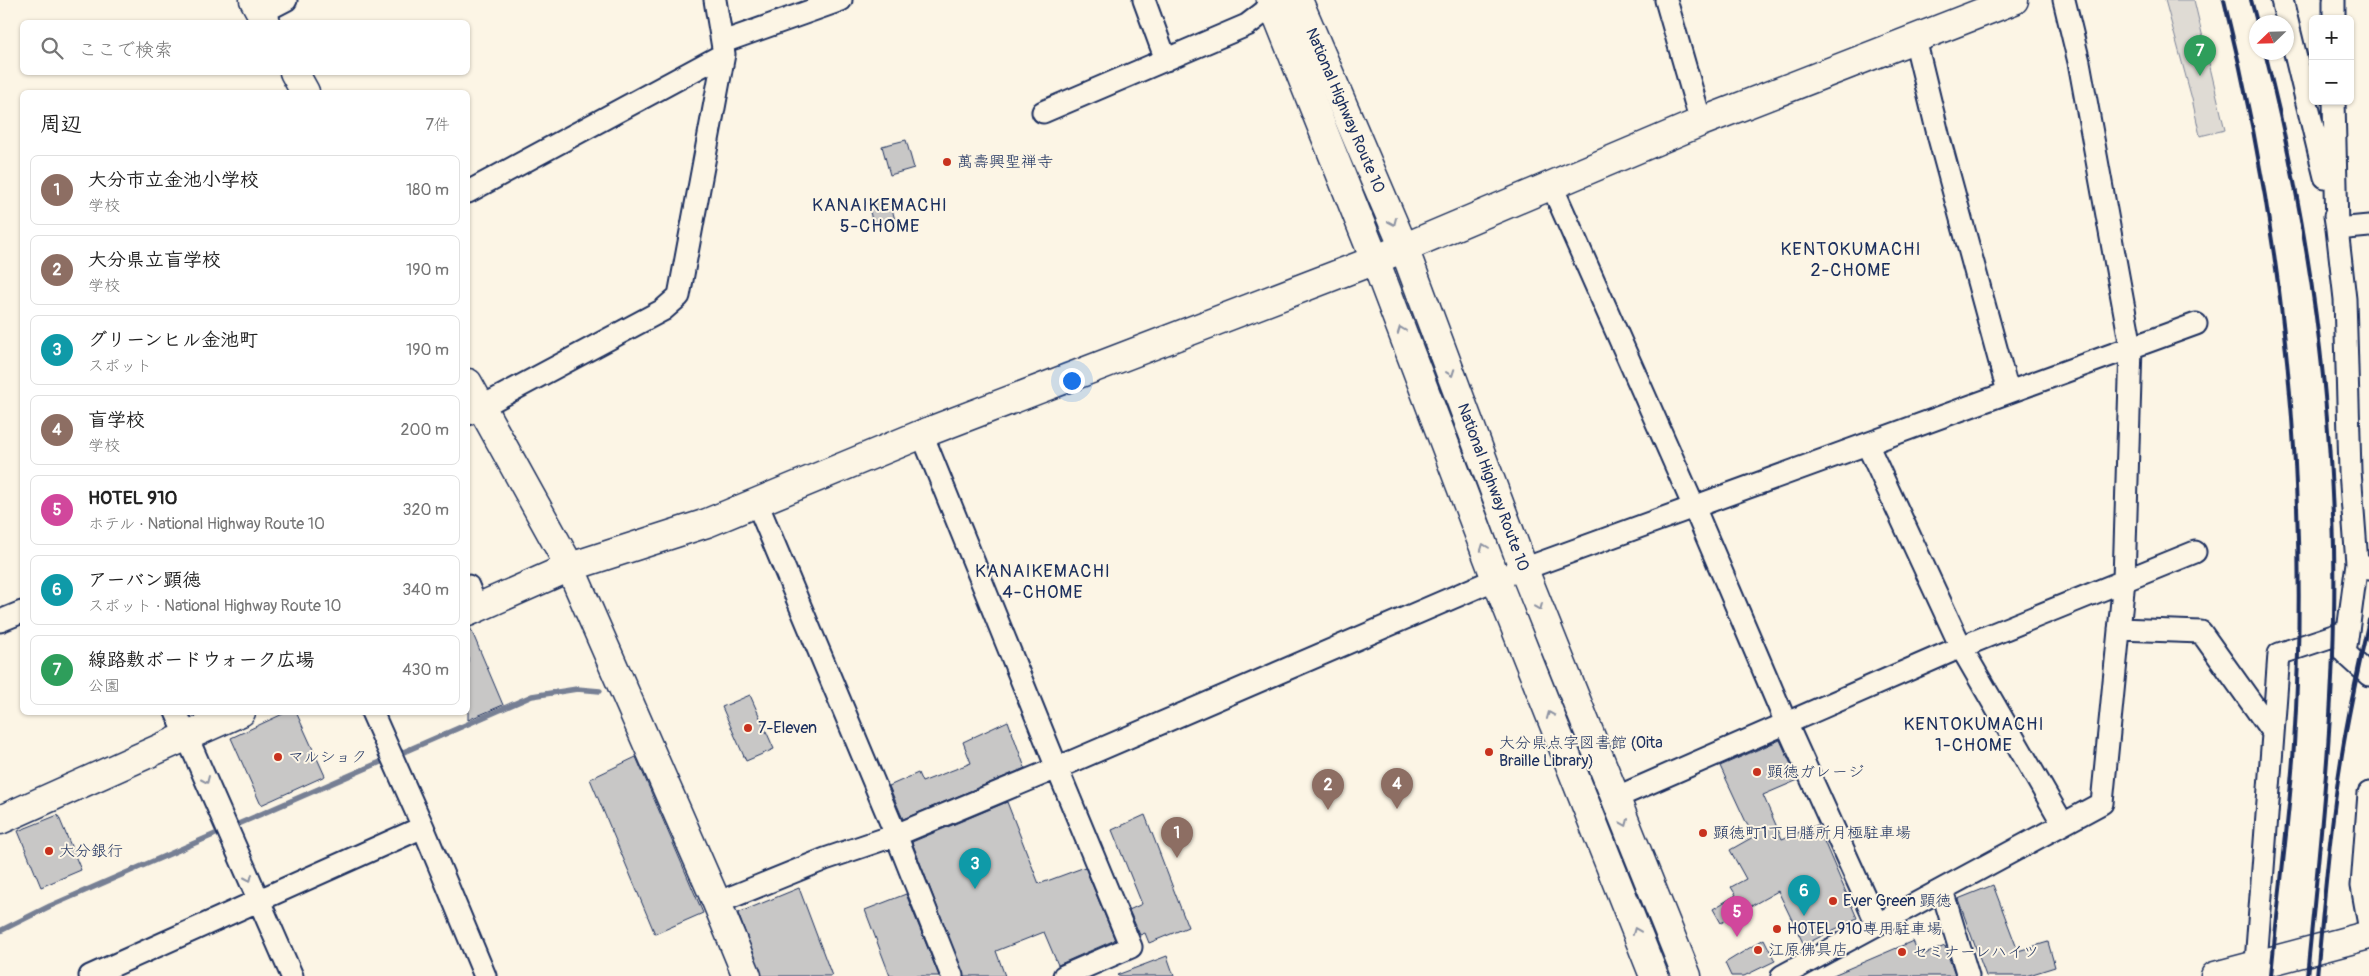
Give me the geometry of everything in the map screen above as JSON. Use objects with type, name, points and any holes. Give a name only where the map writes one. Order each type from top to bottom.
[{"type":"main road","points":[[471,602],[570,567],[707,523],[922,434],[1375,260],[1701,122],[2014,0]]},
{"type":"main road","name":"National Highway Route 10","points":[[1280,1],[1404,248],[1524,570],[1687,976]]},
{"type":"main road","name":"National Highway Route 10","points":[[1280,1],[1375,260],[1496,579],[1654,976]]},
{"type":"main road","points":[[296,75],[304,90]]},
{"type":"main road","points":[[470,392],[474,411],[570,567],[747,976]]},
{"type":"main road","points":[[0,820],[235,715]]},
{"type":"main road","points":[[2215,976],[2255,971],[2369,935]]},
{"type":"street","points":[[260,12],[286,0]]},
{"type":"street","points":[[474,411],[663,310],[679,296],[723,48],[714,0]]},
{"type":"street","points":[[470,191],[723,48],[841,0]]},
{"type":"street","points":[[1144,0],[1166,60]]},
{"type":"street","points":[[1666,0],[1701,122]]},
{"type":"street","points":[[1782,976],[2102,803],[2124,580],[2132,347],[2079,62],[2064,0]]},
{"type":"street","points":[[2282,0],[2337,229]]},
{"type":"street","points":[[2334,0],[2334,15]]},
{"type":"street","points":[[1043,112],[1247,26],[1280,1]]},
{"type":"street","points":[[1915,38],[1939,138],[2008,392]]},
{"type":"street","points":[[2334,105],[2337,229],[2345,299],[2350,471],[2363,566],[2348,631],[2345,653],[2369,674]]},
{"type":"street","points":[[1551,184],[1694,507],[1786,723],[1877,924]]},
{"type":"street","points":[[2337,229],[2369,226]]},
{"type":"street","points":[[717,903],[825,859],[896,835],[1057,768],[1496,579],[2196,324]]},
{"type":"street","points":[[922,434],[1131,947],[1064,976]]},
{"type":"street","points":[[1867,444],[1961,647],[2063,824]]},
{"type":"street","points":[[757,503],[896,835],[952,976]]},
{"type":"street","points":[[1615,798],[1961,647],[2195,552]]},
{"type":"street","points":[[0,621],[20,613]]},
{"type":"street","points":[[2119,630],[2202,632],[2273,733]]},
{"type":"street","points":[[2255,971],[2279,654],[2348,631]]},
{"type":"street","points":[[177,715],[292,976]]},
{"type":"street","points":[[373,715],[423,827],[485,976]]},
{"type":"street","points":[[2369,793],[2362,886],[2369,925]]},
{"type":"street","points":[[90,976],[423,827]]},
{"type":"street","points":[[1942,890],[1968,976]]},
{"type":"shaded area","points":[[2165,0],[2194,0],[2225,130],[2200,136]]},
{"type":"building","points":[[906,140],[914,168],[890,175],[882,146]]},
{"type":"building","points":[[889,198],[895,220],[873,225],[868,203]]},
{"type":"building","points":[[470,627],[503,705],[468,720],[468,715],[470,715]]},
{"type":"building","name":"7-Eleven","points":[[750,695],[774,749],[746,761],[722,707]]},
{"type":"building","name":"マルショク","points":[[281,715],[297,715],[325,776],[261,805],[231,738]]},
{"type":"building","points":[[1008,721],[1025,768],[903,819],[889,786],[918,773],[922,782],[971,763],[963,742]]},
{"type":"building","points":[[1780,740],[1798,780],[1763,795],[1782,839],[1817,825],[1857,918],[1804,945],[1778,891],[1721,923],[1713,909],[1736,895],[1731,887],[1746,879],[1730,850],[1753,837],[1720,766]]},
{"type":"building","points":[[636,757],[703,913],[655,934],[590,779]]},
{"type":"building","points":[[1007,802],[1039,884],[1085,867],[1115,940],[1058,965],[1044,932],[996,951],[1005,976],[964,976],[912,842]]},
{"type":"building","name":"大分銀行","points":[[58,815],[81,870],[41,887],[18,831]]},
{"type":"building","points":[[1145,815],[1188,927],[1149,943],[1145,933],[1140,935],[1129,910],[1142,904],[1112,830]]},
{"type":"building","points":[[1993,885],[2018,951],[2048,942],[2055,967],[2026,976],[1986,976],[1958,899]]},
{"type":"building","points":[[799,888],[832,976],[762,976],[738,913]]},
{"type":"building","points":[[906,894],[939,976],[890,976],[865,910]]},
{"type":"building","name":"江原佛具店","points":[[1764,939],[1775,961],[1744,976],[1731,976],[1725,963]]},
{"type":"building","points":[[1913,941],[1920,956],[1945,946],[1955,976],[1831,976]]},
{"type":"building","points":[[1167,956],[1174,976],[1117,975]]},
{"type":"waterway","points":[[0,931],[50,906],[532,696],[577,689],[600,691]]},
{"type":"railway","points":[[2224,0],[2263,184],[2288,369],[2295,463],[2298,651],[2294,745],[2271,976]]},
{"type":"railway","points":[[2251,0],[2255,15]]},
{"type":"railway","points":[[2267,60],[2293,174],[2304,236],[2321,360],[2332,484],[2334,547],[2333,654],[2327,762],[2307,976]]},
{"type":"railway","points":[[2317,976],[2338,781],[2351,704],[2369,620]]},
{"type":"place","name":"線路敷ボードウォーク広場","points":[[2200,76]]},
{"type":"place","name":"萬壽興聖禅寺","points":[[947,162]]},
{"type":"place","name":"7-Eleven","points":[[748,728]]},
{"type":"place","name":"大分県点字図書館 (Oita Braille Library)","points":[[1489,752]]},
{"type":"place","name":"マルショク","points":[[278,757]]},
{"type":"place","name":"顕徳ガレージ","points":[[1757,772]]},
{"type":"place","name":"盲学校","points":[[1397,809]]},
{"type":"place","name":"大分県立盲学校","points":[[1328,810]]},
{"type":"place","name":"顕徳町1丁目膳所月極駐車場","points":[[1703,833]]},
{"type":"place","name":"大分銀行","points":[[49,851]]},
{"type":"place","name":"大分市立金池小学校","points":[[1177,858]]},
{"type":"place","name":"グリーンヒル金池町","points":[[975,889]]},
{"type":"place","name":"Ever Green 顕徳","points":[[1833,901]]},
{"type":"place","name":"アーバン顕徳","points":[[1804,916]]},
{"type":"place","name":"HOTEL 910専用駐車場","points":[[1777,929]]},
{"type":"place","name":"HOTEL 910","points":[[1737,937]]},
{"type":"place","name":"江原佛具店","points":[[1758,950]]},
{"type":"place","name":"セミナーレハイツ","points":[[1902,952]]},
{"type":"district","name":"KANAIKEMACHI 5-CHOME","points":[[880,215]]},
{"type":"district","name":"KENTOKUMACHI 2-CHOME","points":[[1851,259]]},
{"type":"district","name":"KANAIKEMACHI 4-CHOME","points":[[1043,581]]},
{"type":"district","name":"KENTOKUMACHI 1-CHOME","points":[[1974,734]]}]
